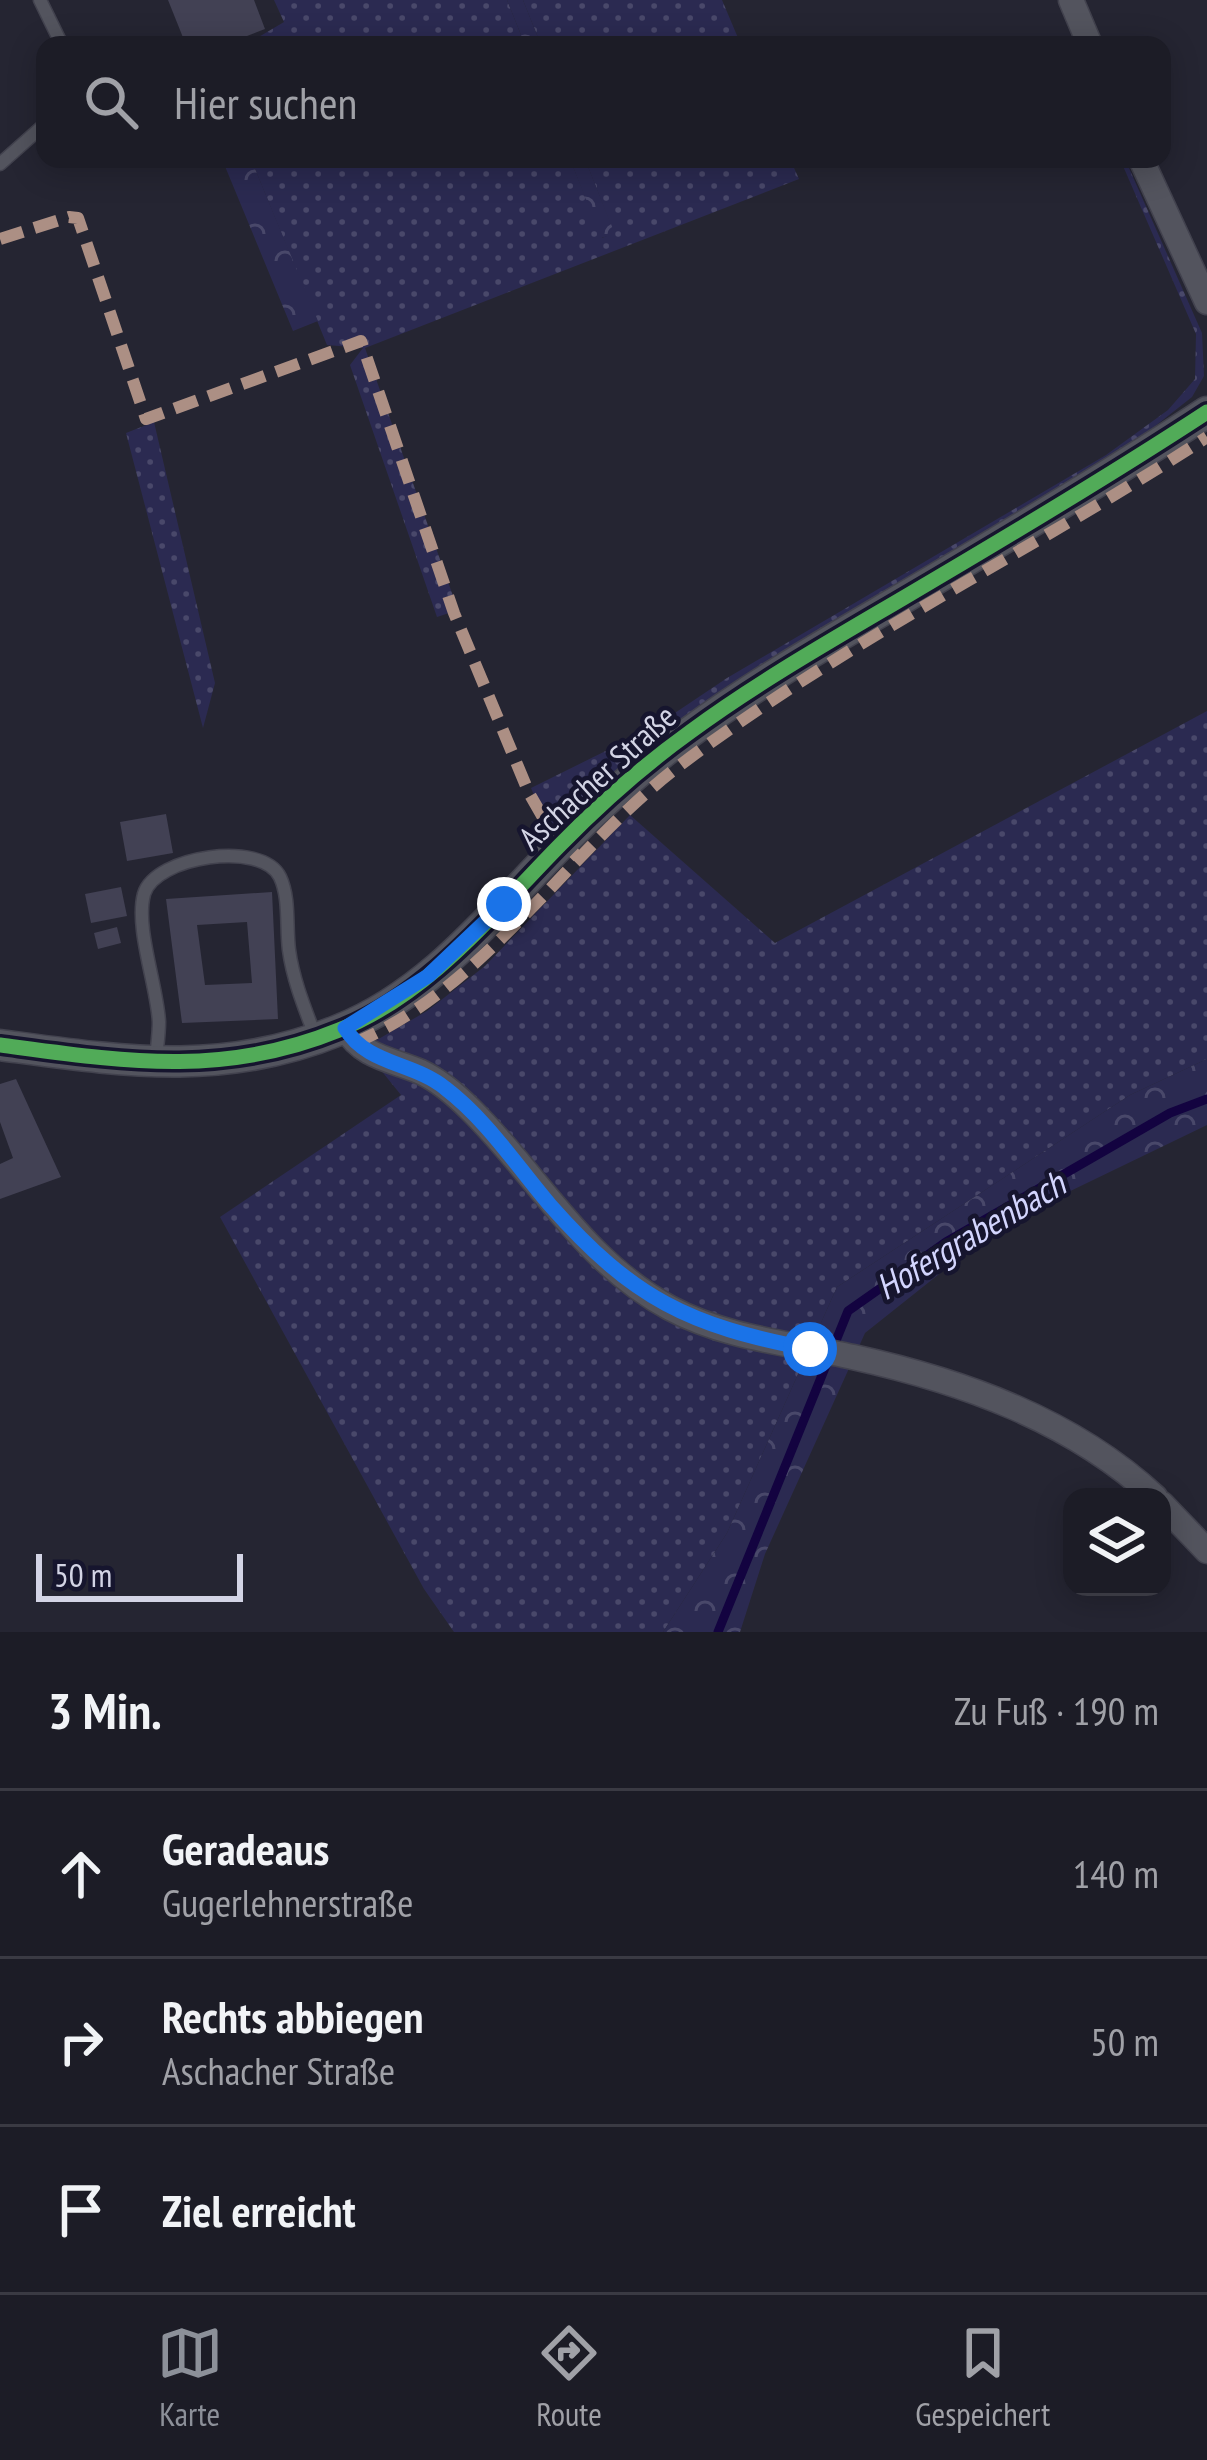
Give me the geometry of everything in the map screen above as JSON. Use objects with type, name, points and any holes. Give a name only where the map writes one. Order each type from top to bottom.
[{"type":"street","points":[[1071,0],[1086,36]]},
{"type":"street","points":[[1145,168],[1207,302]]},
{"type":"street","name":"Aschacher Straße","points":[[0,1045],[156,1064],[226,1061],[330,1034],[428,976],[576,829],[691,731],[785,668],[1079,494],[1207,412]]},
{"type":"street","points":[[330,1034],[421,1072],[473,1112],[552,1206],[626,1279],[665,1306],[746,1337],[850,1356],[992,1397],[1064,1431],[1145,1488]]},
{"type":"street","points":[[1171,1513],[1207,1550]]},
{"type":"lane","points":[[40,0],[58,36]]},
{"type":"lane","points":[[0,164],[36,132]]},
{"type":"lane","points":[[156,1064],[159,1023],[143,913],[145,893],[152,879],[168,868],[202,860],[242,855],[262,860],[278,872],[294,980],[330,1034]]},
{"type":"green space","points":[[274,0],[507,0],[521,36],[260,36],[284,22]]},
{"type":"green space","points":[[507,0],[523,0],[537,36],[521,36]]},
{"type":"green space","points":[[523,0],[722,0],[737,36],[537,36]]},
{"type":"green space","points":[[226,168],[255,168],[318,321],[293,331]]},
{"type":"green space","points":[[255,168],[574,168],[602,238],[614,233],[589,168],[794,168],[799,179],[365,348],[458,610],[437,617],[350,365],[363,348],[327,345]]},
{"type":"green space","points":[[574,168],[589,168],[615,234],[601,238]]},
{"type":"green space","points":[[1124,168],[1129,168],[1202,333],[1204,376],[1192,397],[1140,438],[1054,493],[699,707],[629,762],[552,837],[531,788],[654,727],[727,678],[1106,455],[1168,410],[1195,379],[1196,334]]},
{"type":"green space","points":[[154,422],[215,683],[203,728],[126,433]]},
{"type":"green space","points":[[1207,711],[1207,1059],[1130,1095],[837,1287],[727,1533],[663,1632],[454,1632],[424,1589],[220,1217],[401,1095],[363,1048],[427,1011],[485,966],[630,815],[775,943]]},
{"type":"green space","points":[[1207,1059],[1207,1125],[1002,1224],[865,1333],[765,1554],[740,1632],[663,1632],[727,1533],[837,1287],[1130,1095]]},
{"type":"building","points":[[168,0],[254,0],[265,29],[247,36],[182,36]]},
{"type":"building","points":[[166,814],[173,853],[127,861],[120,822]]},
{"type":"building","points":[[121,887],[127,916],[91,923],[85,894]]},
{"type":"building","points":[[272,892],[278,1019],[182,1023],[166,899]],"holes":[[[247,922],[252,983],[205,985],[197,925]]]},
{"type":"building","points":[[117,927],[121,943],[98,949],[94,933]]},
{"type":"building","points":[[16,1079],[61,1177],[0,1199],[0,1164],[13,1158],[0,1122],[0,1084]]},
{"type":"waterway","name":"Hofergrabenbach","points":[[718,1632],[848,1311],[946,1242],[1170,1113],[1207,1099]]},
{"type":"marked path","points":[[0,239],[78,218],[146,419],[361,341],[454,613],[529,793],[549,828],[578,857]]},
{"type":"marked path","points":[[354,1043],[401,1019],[444,989],[639,800],[742,721],[1207,437]]},
{"type":"cycle path","points":[[0,1045],[130,1060],[212,1060],[296,1045],[372,1015],[431,974],[591,815],[690,732],[796,662],[1207,412]]},
{"type":"route","points":[[504,904],[428,976],[345,1028],[353,1043],[442,1085],[473,1112],[582,1239],[665,1306],[746,1337],[810,1349]]}]
